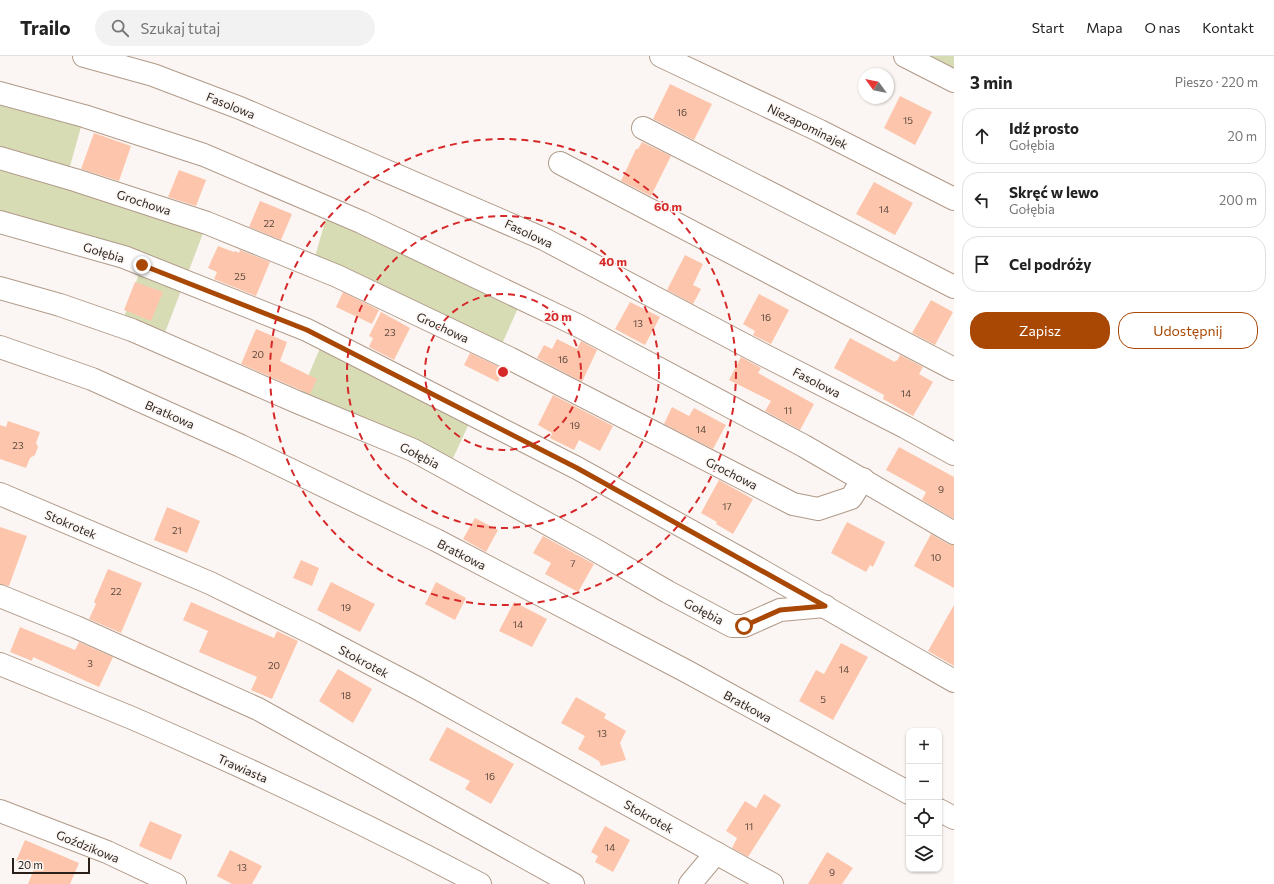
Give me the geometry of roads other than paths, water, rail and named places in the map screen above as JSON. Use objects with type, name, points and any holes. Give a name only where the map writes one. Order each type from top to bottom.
[{"type":"street","name":"Fasolowa","points":[[84,56],[153,75],[240,108],[544,239],[653,298],[905,427],[954,454]]},
{"type":"street","name":"Niezapominajek","points":[[661,56],[820,131],[954,199]]},
{"type":"street","points":[[905,56],[954,81]]},
{"type":"street","points":[[0,93],[84,116],[204,155],[361,222],[577,325],[804,446],[954,533]]},
{"type":"street","points":[[643,128],[954,287]]},
{"type":"street","name":"Grochowa","points":[[0,158],[75,180],[207,223],[337,276],[510,358],[793,504],[818,509],[851,498],[863,479]]},
{"type":"street","points":[[560,163],[954,369]]},
{"type":"street","name":"Gołębia","points":[[0,222],[124,257],[307,330],[577,468],[825,606],[954,681]]},
{"type":"street","name":"Gołębia","points":[[0,288],[60,305],[132,330],[297,402],[413,450],[732,626],[744,626],[780,610],[825,606]]},
{"type":"street","name":"Bratkowa","points":[[0,347],[92,379],[241,446],[429,537],[672,664],[906,791]]},
{"type":"street","name":"Stokrotek","points":[[0,494],[210,583],[314,634],[417,688],[772,884]]},
{"type":"street","points":[[0,596],[84,630],[258,709],[573,884]]},
{"type":"street","name":"Trawiasta","points":[[0,664],[132,718],[260,775],[480,884]]},
{"type":"street","name":"Goździkowa","points":[[0,811],[107,852],[175,884]]},
{"type":"street","points":[[942,812],[954,818]]},
{"type":"street","points":[[690,884],[716,853]]}]
